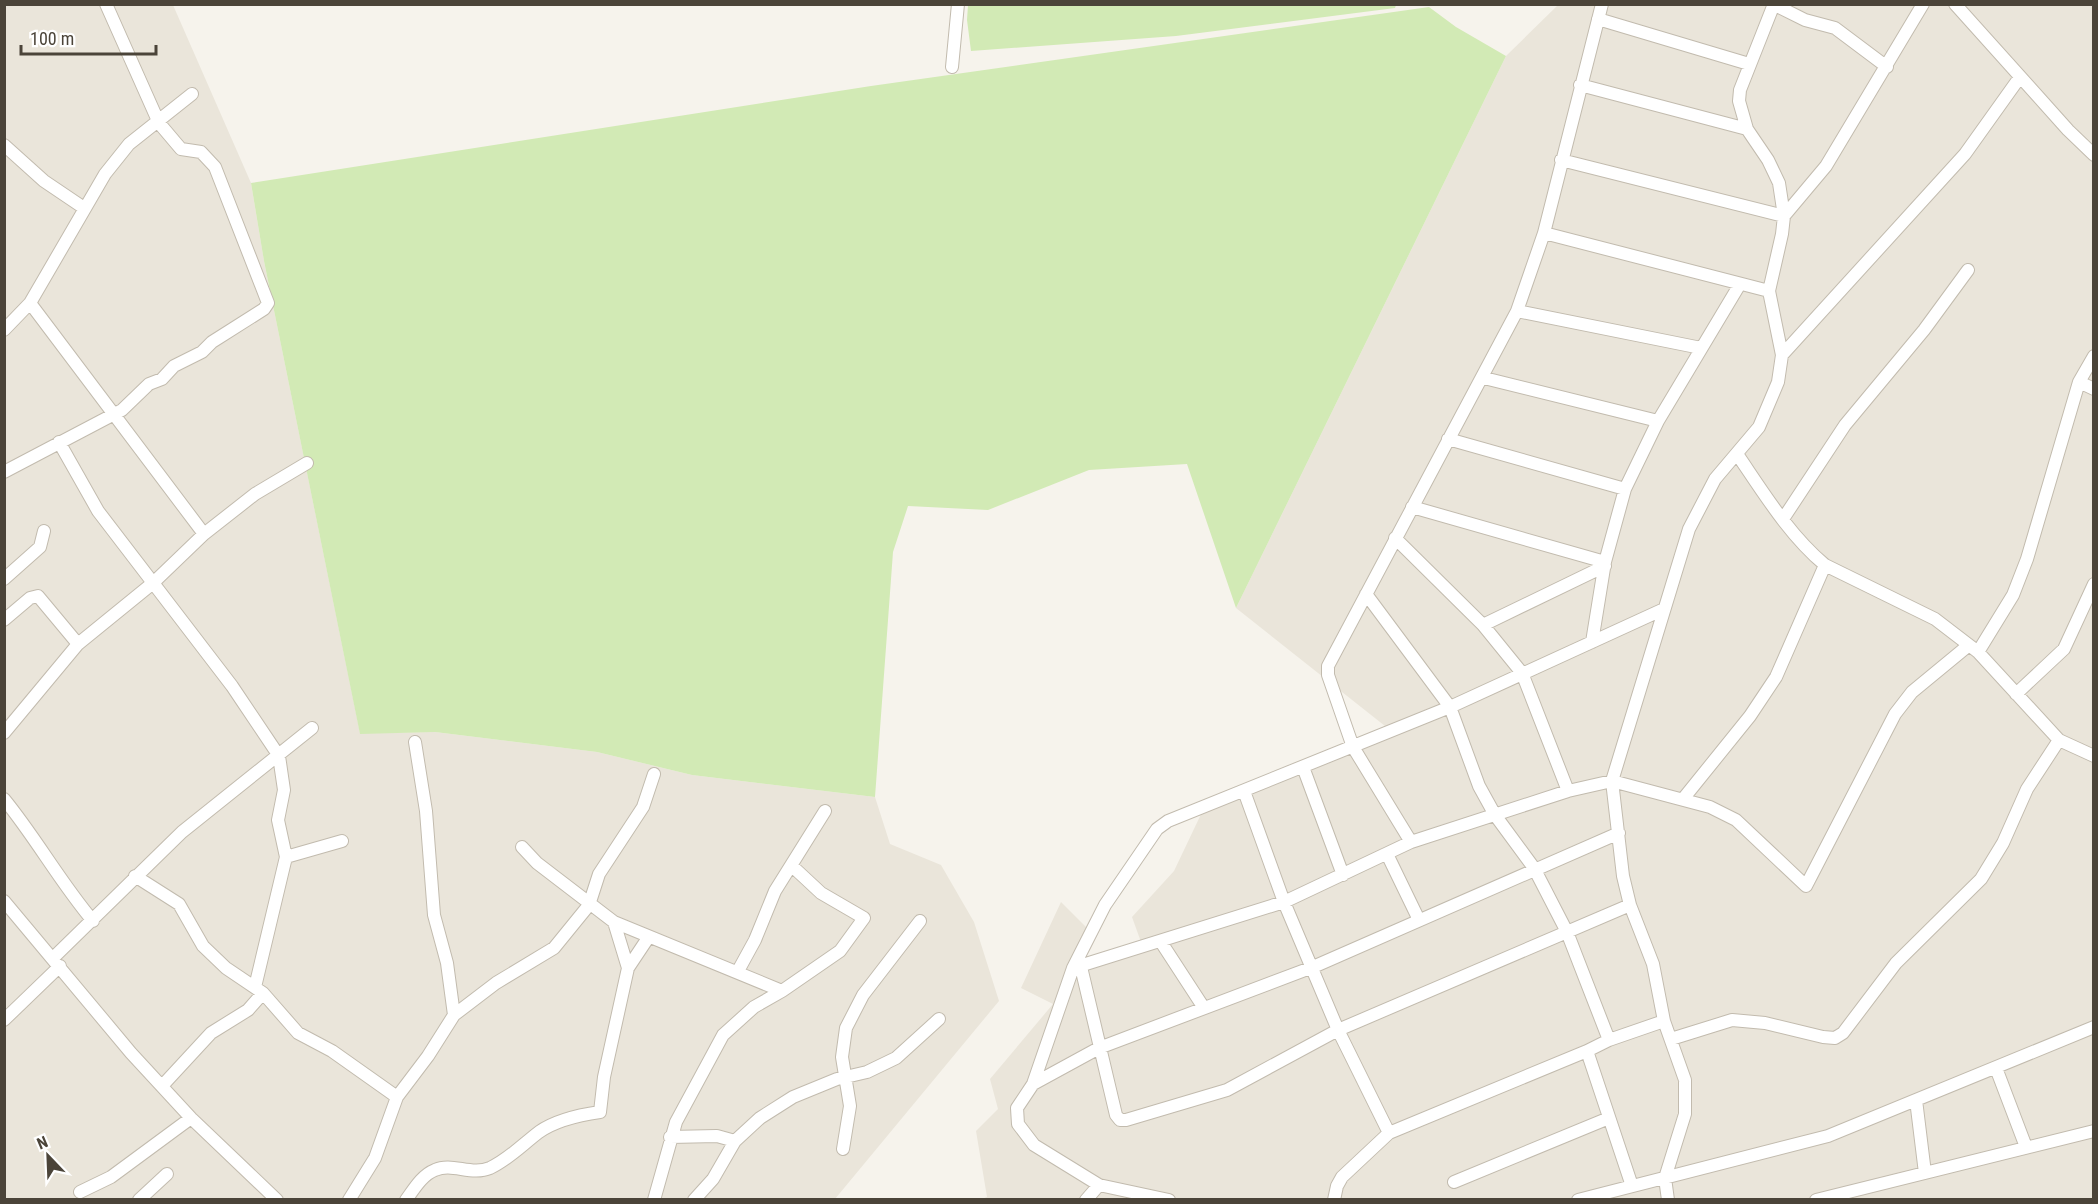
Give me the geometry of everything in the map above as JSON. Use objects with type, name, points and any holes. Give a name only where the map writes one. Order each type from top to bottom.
[{"type":"street","points":[[4,472],[122,410],[149,384],[162,379],[174,366],[202,352],[212,342],[264,309],[268,303],[215,167],[201,152],[181,149],[159,123],[106,4]]},
{"type":"street","points":[[952,67],[958,4]]},
{"type":"street","points":[[1411,842],[1353,747],[1327,671],[1448,439],[1484,378],[1517,311],[1544,233],[1602,4]]},
{"type":"street","points":[[1784,216],[1826,166],[1923,4]]},
{"type":"street","points":[[1955,4],[2067,130],[2094,155]]},
{"type":"street","points":[[1668,1200],[1665,1178],[1685,1114],[1687,1095],[1685,1080],[1664,1021],[1653,964],[1630,904],[1612,781],[1689,529],[1705,494],[1759,427],[1778,382],[1782,355],[1769,291],[1784,216],[1779,183],[1768,160],[1747,129],[1739,101],[1740,90],[1774,5],[1805,20],[1835,28],[1887,67]]},
{"type":"street","points":[[1598,19],[1749,64]]},
{"type":"street","points":[[1782,355],[1965,154],[2020,77]]},
{"type":"street","points":[[1580,85],[1747,129]]},
{"type":"street","points":[[4,330],[30,303],[105,174],[129,144],[159,123],[192,94]]},
{"type":"street","points":[[4,145],[44,181],[84,208]]},
{"type":"street","points":[[1561,160],[1784,216]]},
{"type":"street","points":[[1544,233],[1769,291]]},
{"type":"street","points":[[1783,519],[1845,425],[1924,330],[1968,270]]},
{"type":"street","points":[[1592,642],[1605,564],[1625,489],[1658,421],[1740,284]]},
{"type":"street","points":[[30,303],[112,415],[204,534]]},
{"type":"street","points":[[1517,311],[1701,348]]},
{"type":"street","points":[[1077,967],[1284,902],[1411,842],[1568,791],[1612,781],[1710,807],[1736,820],[1806,885],[1895,714],[1912,692],[1974,649],[2013,595],[2027,559],[2079,382],[2094,356]]},
{"type":"street","points":[[1484,378],[1658,421]]},
{"type":"street","points":[[2079,382],[2094,389]]},
{"type":"street","points":[[1448,439],[1625,489]]},
{"type":"street","points":[[58,442],[98,511],[256,719],[279,756],[284,790],[278,820],[285,857],[259,990],[248,1010],[211,1033],[162,1086]]},
{"type":"street","points":[[1737,454],[1783,519],[1825,565],[1935,619],[1974,649],[2059,740],[2094,756]]},
{"type":"street","points":[[4,732],[78,644],[153,583],[204,534],[255,494],[307,463]]},
{"type":"street","points":[[1412,507],[1605,564]]},
{"type":"street","points":[[4,579],[40,547],[44,531]]},
{"type":"street","points":[[1395,538],[1483,625],[1522,674],[1568,791]]},
{"type":"street","points":[[1483,625],[1605,564]]},
{"type":"street","points":[[1683,799],[1750,717],[1776,677],[1825,565]]},
{"type":"street","points":[[2016,694],[2064,649],[2094,584]]},
{"type":"street","points":[[1366,594],[1450,707],[1479,786],[1495,815],[1534,868],[1567,932],[1609,1040]]},
{"type":"street","points":[[4,620],[30,598],[38,596],[78,644]]},
{"type":"street","points":[[1169,1200],[1100,1185],[1034,1145],[1026,1136],[1016,1115],[1017,1108],[1034,1084],[1077,967],[1105,905],[1157,829],[1168,821],[1450,707],[1664,609]]},
{"type":"street","points":[[4,1020],[135,876],[182,832],[312,728]]},
{"type":"street","points":[[1671,1039],[1732,1020],[1765,1023],[1823,1037],[1835,1038],[1843,1033],[1896,963],[1981,879],[2003,843],[2027,789],[2059,740]]},
{"type":"street","points":[[415,742],[426,811],[434,915],[447,963],[454,1015]]},
{"type":"street","points":[[1303,767],[1343,875]]},
{"type":"street","points":[[349,1200],[375,1158],[397,1096],[429,1056],[454,1015],[496,983],[554,948],[589,905],[599,874],[643,807],[654,774]]},
{"type":"street","points":[[1244,791],[1284,902],[1338,1030],[1389,1133]]},
{"type":"street","points":[[4,799],[40,844],[68,891],[93,921]]},
{"type":"street","points":[[738,971],[755,940],[768,904],[825,811]]},
{"type":"street","points":[[1034,1084],[1099,1048],[1312,967],[1534,868],[1619,833]]},
{"type":"street","points":[[285,857],[342,841]]},
{"type":"street","points":[[522,847],[537,863],[614,922],[648,938],[738,971],[782,991]]},
{"type":"street","points":[[1387,854],[1419,920]]},
{"type":"street","points":[[654,1200],[670,1137],[723,1035],[754,1007],[782,991],[840,951],[864,918],[820,892],[792,866]]},
{"type":"street","points":[[135,876],[179,904],[208,951],[225,968],[259,990],[298,1033],[332,1052],[397,1096]]},
{"type":"street","points":[[4,901],[191,1118],[277,1200]]},
{"type":"street","points":[[1077,967],[1116,1115],[1120,1120],[1126,1120],[1227,1090],[1338,1030],[1630,904]]},
{"type":"street","points":[[843,1149],[850,1106],[842,1048],[851,1016],[886,962],[920,921]]},
{"type":"street","points":[[614,922],[628,968]]},
{"type":"street","points":[[406,1200],[426,1175],[436,1169],[447,1167],[478,1171],[488,1168],[508,1157],[551,1125],[600,1112],[604,1077],[628,968],[648,938]]},
{"type":"street","points":[[1161,942],[1204,1008]]},
{"type":"street","points":[[694,1200],[713,1179],[735,1141],[755,1122],[782,1103],[845,1077],[867,1072],[896,1058],[939,1019]]},
{"type":"street","points":[[1334,1200],[1342,1177],[1389,1133],[1609,1040],[1664,1021]]},
{"type":"street","points":[[1578,1200],[1828,1136],[2094,1027]]},
{"type":"street","points":[[1587,1051],[1632,1186]]},
{"type":"street","points":[[1995,1068],[2025,1148]]},
{"type":"street","points":[[1916,1100],[1925,1173]]},
{"type":"street","points":[[80,1192],[111,1177],[191,1118]]},
{"type":"street","points":[[1454,1182],[1610,1118]]},
{"type":"street","points":[[1816,1200],[2094,1131]]},
{"type":"street","points":[[670,1137],[717,1136],[735,1141]]},
{"type":"street","points":[[139,1200],[167,1174]]},
{"type":"street","points":[[1086,1200],[1100,1185]]},
{"type":"shaded area","points":[[5,5],[173,5],[251,183],[264,261],[360,733],[435,732],[597,752],[692,775],[875,797],[890,844],[941,865],[974,922],[999,1001],[835,1199],[5,1200]]},
{"type":"shaded area","points":[[1558,5],[2093,5],[2093,1199],[982,1199],[987,1197],[976,1131],[998,1109],[990,1079],[1053,1004],[1021,988],[1061,902],[1095,936],[1084,959],[1141,942],[1132,917],[1174,871],[1203,810],[1385,726],[1236,608],[1506,56]]},
{"type":"green space","points":[[1396,4],[1395,8],[1176,36],[971,51],[967,20],[968,5]]},
{"type":"green space","points":[[1429,7],[1456,27],[1506,56],[1236,608],[1187,464],[1089,470],[988,510],[908,506],[893,552],[875,797],[692,775],[597,752],[435,732],[360,734],[264,261],[251,183],[871,86]]}]
